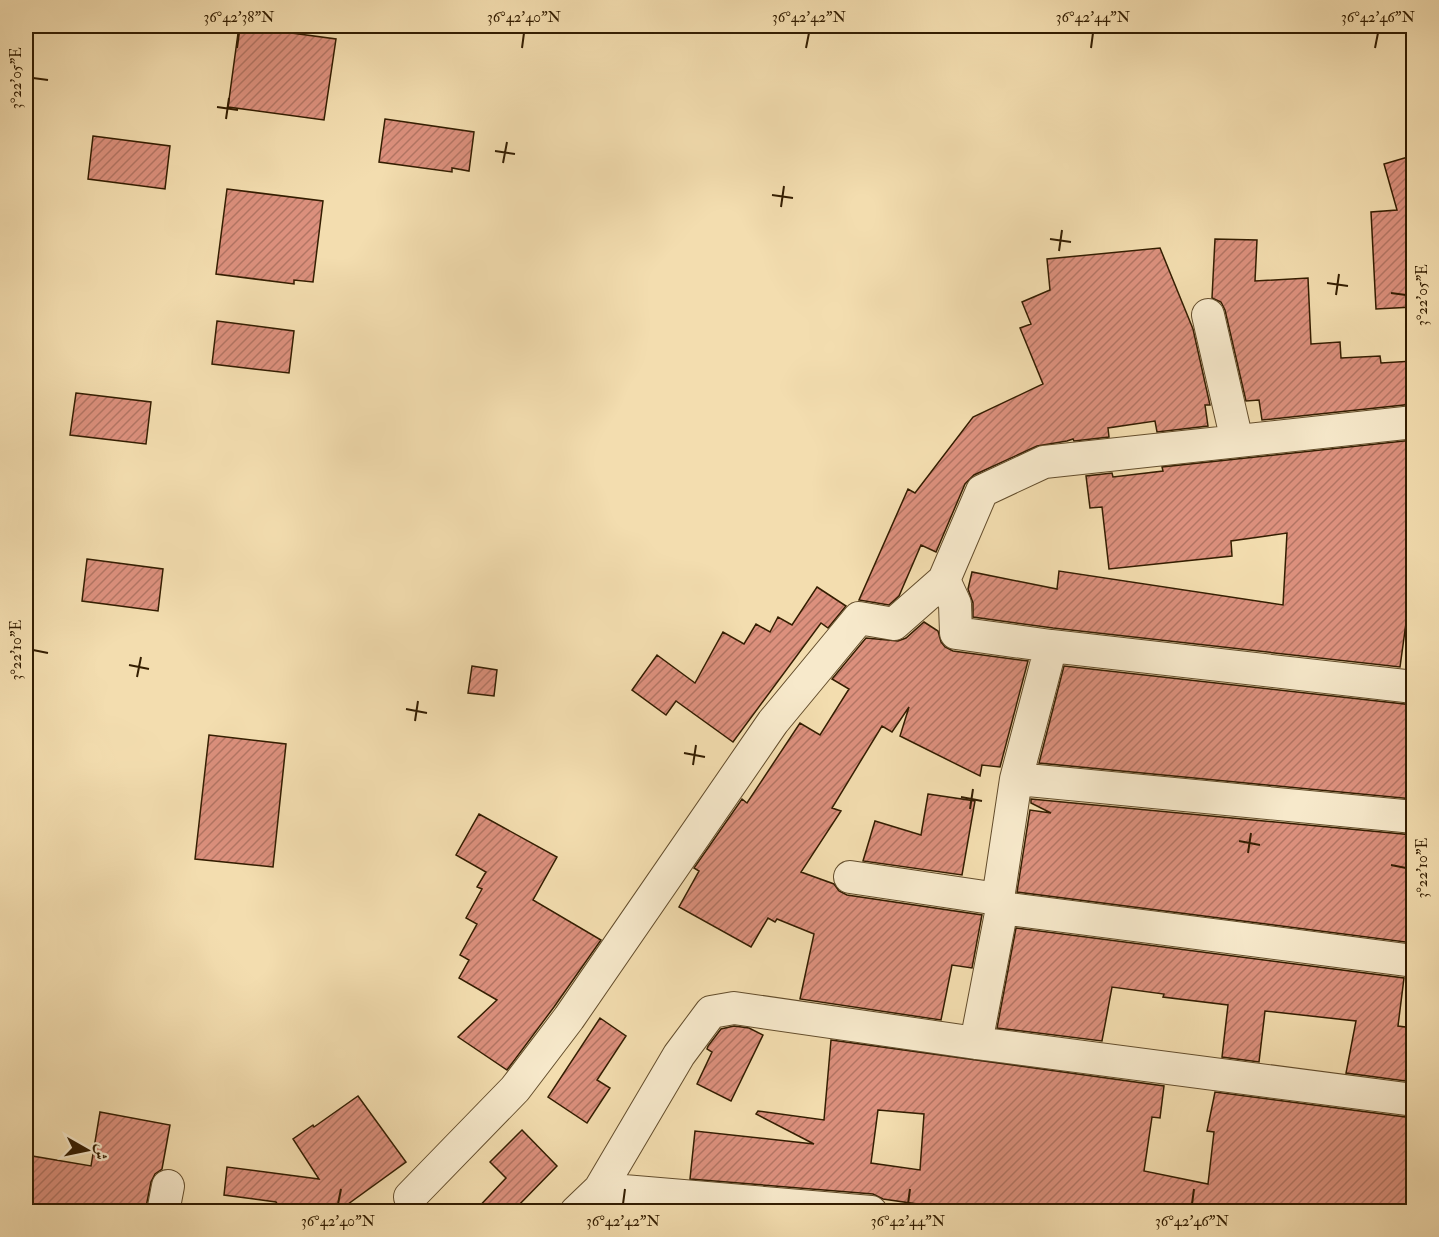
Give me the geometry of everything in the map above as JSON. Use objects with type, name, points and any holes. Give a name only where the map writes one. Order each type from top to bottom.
[{"type":"street","points":[[1208,315],[1237,441]]},
{"type":"street","points":[[410,1197],[515,1089],[569,1018],[773,722],[859,618],[894,624],[944,580],[982,491],[1044,462],[1413,422]]},
{"type":"street","points":[[944,580],[955,604],[956,633],[1413,687]]},
{"type":"street","points":[[976,1043],[1000,904],[1016,779],[1051,646]]},
{"type":"street","points":[[1016,779],[1413,817]]},
{"type":"street","points":[[850,877],[1000,904],[1413,961]]},
{"type":"street","points":[[576,1212],[600,1189],[679,1055],[711,1012],[734,1008],[976,1043],[1413,1100]]},
{"type":"street","points":[[600,1189],[871,1212]]},
{"type":"building","points":[[239,26],[336,39],[324,120],[228,107]]},
{"type":"building","points":[[385,119],[474,132],[469,171],[452,168],[452,172],[379,162]]},
{"type":"building","points":[[93,136],[170,146],[165,189],[88,179]]},
{"type":"building","points":[[1408,157],[1413,176],[1413,307],[1376,309],[1371,212],[1397,210],[1384,164]]},
{"type":"building","points":[[227,189],[323,201],[313,282],[294,280],[294,284],[216,274]]},
{"type":"building","points":[[1215,239],[1257,240],[1255,281],[1308,278],[1311,344],[1340,342],[1341,358],[1380,356],[1381,363],[1413,361],[1413,404],[1262,420],[1259,400],[1246,401],[1225,310],[1221,302],[1212,298]]},
{"type":"building","points":[[1160,248],[1193,329],[1210,405],[1205,405],[1208,426],[1157,432],[1155,421],[1108,428],[1109,437],[1074,441],[1073,439],[1037,446],[974,475],[965,484],[936,552],[921,545],[899,596],[889,605],[859,600],[908,489],[915,493],[973,417],[1043,384],[1020,328],[1031,324],[1022,302],[1050,290],[1047,259]]},
{"type":"building","points":[[217,321],[294,331],[289,373],[212,364]]},
{"type":"building","points":[[76,393],[151,402],[146,444],[70,435]]},
{"type":"building","points":[[1413,440],[1413,572],[1400,667],[973,617],[973,603],[968,589],[972,572],[1057,589],[1059,571],[1283,605],[1287,533],[1231,541],[1232,556],[1109,569],[1102,507],[1090,508],[1086,476],[1112,473],[1113,477],[1163,471],[1162,467]]},
{"type":"building","points":[[87,559],[163,569],[158,611],[82,601]]},
{"type":"building","points":[[817,587],[846,606],[828,628],[821,623],[733,742],[676,701],[666,715],[632,690],[657,655],[695,683],[723,632],[744,644],[756,624],[770,632],[778,617],[792,625]]},
{"type":"building","points":[[924,622],[938,631],[941,642],[953,651],[1028,661],[1000,767],[982,765],[980,776],[900,736],[909,707],[892,732],[882,726],[832,808],[841,811],[801,872],[834,884],[839,891],[847,895],[982,915],[972,968],[952,965],[941,1020],[800,999],[814,934],[777,919],[775,922],[768,918],[751,947],[679,907],[699,871],[694,868],[742,799],[747,803],[800,723],[820,735],[849,689],[832,679],[866,638],[898,641],[906,638]]},
{"type":"building","points":[[472,666],[497,670],[494,696],[468,693]]},
{"type":"building","points":[[1064,666],[1413,705],[1413,799],[1039,763]]},
{"type":"building","points":[[209,735],[286,744],[273,867],[195,859]]},
{"type":"building","points":[[928,794],[975,801],[962,875],[863,861],[875,821],[921,835]]},
{"type":"building","points":[[1031,799],[1413,835],[1413,943],[1017,892],[1030,810],[1051,813],[1031,803]]},
{"type":"building","points":[[479,814],[557,857],[533,900],[601,940],[507,1070],[458,1037],[497,1000],[459,978],[469,960],[460,955],[477,924],[466,918],[482,889],[477,887],[486,872],[456,855]]},
{"type":"building","points":[[1016,928],[1404,978],[1398,1026],[1413,1028],[1413,1082],[1346,1073],[1356,1021],[1265,1011],[1259,1062],[1222,1057],[1228,1005],[1163,997],[1164,994],[1112,987],[1102,1041],[997,1028]]},
{"type":"building","points":[[600,1018],[626,1036],[597,1080],[610,1088],[587,1123],[548,1097]]},
{"type":"building","points":[[734,1026],[749,1028],[763,1035],[731,1101],[697,1084],[712,1052],[707,1049],[708,1046],[721,1029]]},
{"type":"building","points":[[831,1040],[1164,1086],[1160,1118],[1152,1117],[1144,1171],[1208,1184],[1214,1132],[1207,1131],[1215,1092],[1413,1118],[1413,1212],[984,1212],[917,1206],[917,1204],[883,1199],[873,1194],[690,1179],[695,1131],[814,1144],[756,1114],[758,1111],[824,1120]],"holes":[[[878,1110],[924,1114],[920,1170],[871,1163]]]},
{"type":"building","points":[[358,1096],[406,1162],[337,1212],[282,1212],[276,1202],[224,1195],[227,1167],[319,1179],[293,1139]]},
{"type":"building","points":[[100,1112],[170,1125],[162,1169],[155,1174],[151,1182],[145,1212],[26,1212],[26,1155],[91,1166]]},
{"type":"building","points":[[522,1130],[557,1166],[512,1212],[474,1212],[506,1178],[490,1162]]}]
